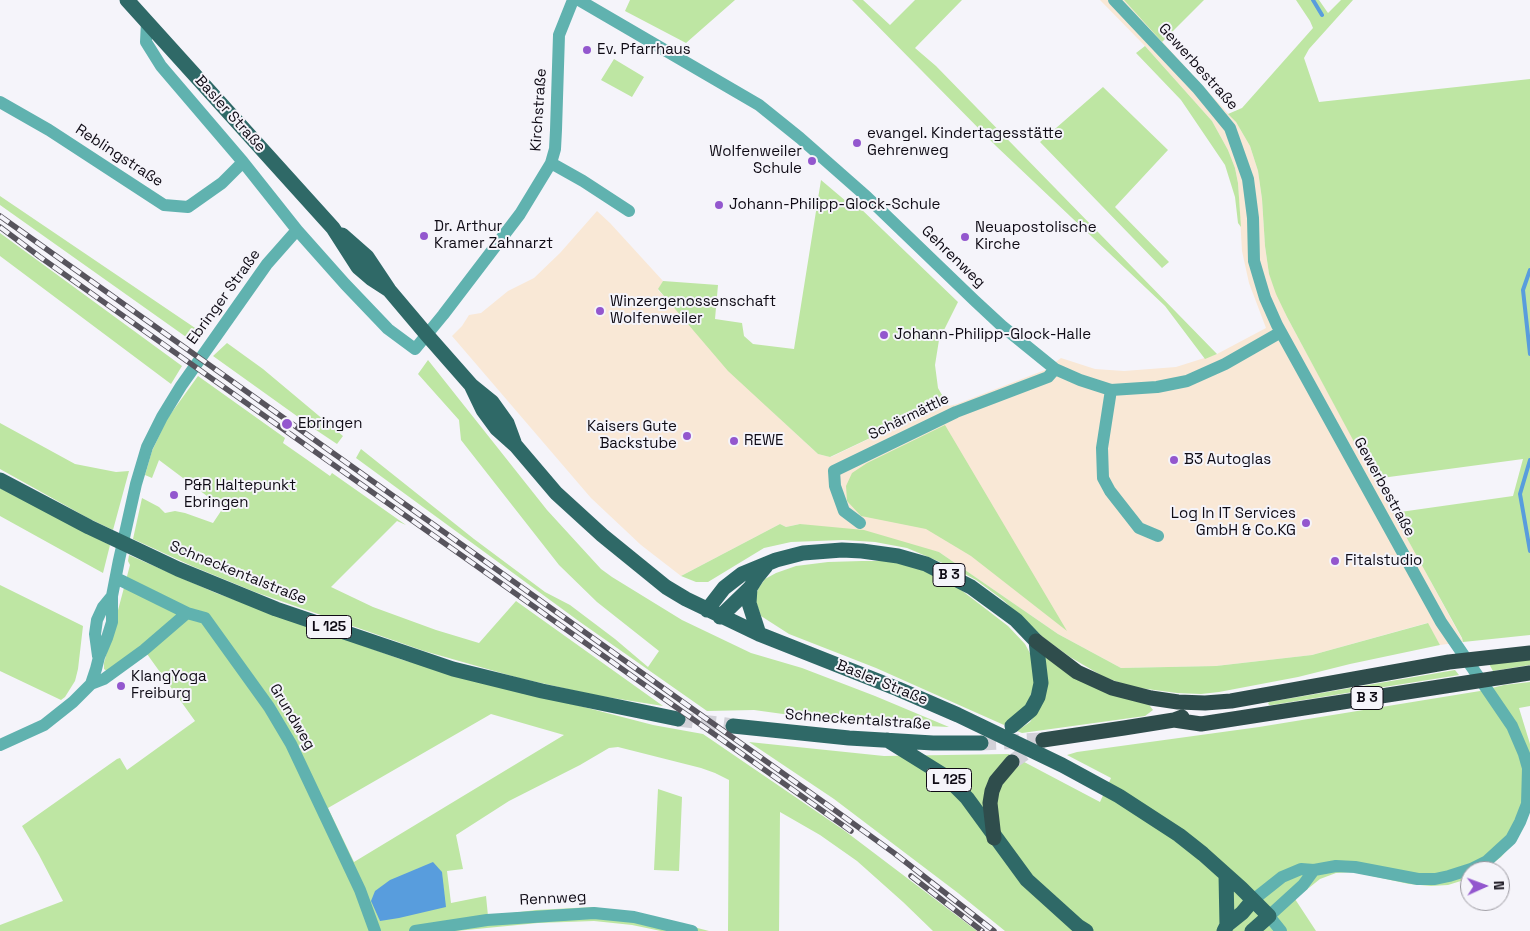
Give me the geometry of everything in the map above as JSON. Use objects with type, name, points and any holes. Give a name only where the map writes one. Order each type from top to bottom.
[{"type":"highway","name":"B 3","points":[[1036,641],[1077,672],[1112,688],[1151,698],[1205,703],[1449,662],[1530,653]]},
{"type":"highway","name":"B 3","points":[[1174,720],[1202,724],[1530,673]]},
{"type":"highway","name":"B 3","points":[[1043,740],[1174,720],[1231,700]]},
{"type":"highway","points":[[994,838],[990,803],[992,791],[996,781],[1012,762]]},
{"type":"main road","name":"Basler Straße","points":[[127,0],[333,228],[358,267],[372,280],[389,290],[471,385],[492,402],[506,423],[516,446],[556,493],[602,535],[666,587],[714,614],[759,634],[958,715],[1106,789],[1155,818],[1179,835],[1226,874],[1268,916]]},
{"type":"main road","name":"Schneckentalstraße","points":[[0,480],[98,532],[178,569],[276,608],[453,668],[542,691],[678,718]]},
{"type":"main road","name":"B 3","points":[[714,614],[724,588],[742,574],[787,556],[816,551],[862,551],[898,556],[926,564],[971,587],[1016,620],[1036,641]]},
{"type":"main road","points":[[759,634],[749,603],[750,588],[756,577],[769,563]]},
{"type":"main road","points":[[714,614],[750,588]]},
{"type":"main road","points":[[1012,726],[1031,710],[1038,697],[1041,682],[1036,641]]},
{"type":"main road","name":"Schneckentalstraße","points":[[733,726],[887,740],[933,743],[980,743]]},
{"type":"main road","name":"L 125","points":[[887,740],[945,776],[967,798],[994,838]]},
{"type":"main road","points":[[994,838],[1026,880],[1086,931]]},
{"type":"main road","points":[[1225,928],[1226,874]]},
{"type":"main road","points":[[1225,928],[1253,900]]},
{"type":"main road","points":[[1252,931],[1268,916]]},
{"type":"street","name":"Kirchstraße","points":[[427,335],[520,214],[551,162],[555,149],[559,35],[573,0]]},
{"type":"street","name":"Gehrenweg","points":[[579,0],[759,105],[867,197],[1002,326],[1055,369],[1080,380],[1111,390],[1156,387],[1187,381],[1225,364],[1281,332]]},
{"type":"street","name":"Gewerbestraße","points":[[1114,0],[1198,89],[1230,128],[1248,179],[1253,218],[1254,261],[1265,298],[1281,332],[1441,622],[1512,726],[1528,768],[1527,804],[1511,839],[1487,861],[1471,869],[1435,879],[1418,879],[1354,867],[1336,866],[1314,870],[1301,869],[1282,877],[1253,900]]},
{"type":"street","points":[[147,22],[146,42],[152,53],[213,129],[243,162],[297,230],[344,284],[388,329],[415,349],[427,335]]},
{"type":"street","name":"Reblingstraße","points":[[0,102],[49,130],[164,205],[188,207],[222,183],[243,162]]},
{"type":"street","points":[[551,162],[629,211]]},
{"type":"street","name":"Ebringer Straße","points":[[91,684],[98,656],[95,634],[98,620],[103,607],[112,596],[136,484],[147,447],[162,417],[181,386],[267,264],[297,230]]},
{"type":"street","name":"Schärmättle","points":[[860,523],[844,510],[835,486],[834,471],[956,412],[1048,377],[1055,369]]},
{"type":"street","points":[[1111,390],[1102,448],[1104,478],[1110,491],[1139,528],[1158,536]]},
{"type":"street","name":"Grundweg","points":[[116,578],[187,613],[205,618],[269,707],[291,744],[360,890],[375,931]]},
{"type":"street","points":[[0,745],[44,725],[73,702],[91,684],[104,679],[144,650],[187,613]]},
{"type":"street","points":[[1268,916],[1303,885],[1314,870]]},
{"type":"street","name":"Rennweg","points":[[415,931],[487,920],[594,913],[634,917],[692,931]]},
{"type":"street","name":"Basler Straße","points":[[1268,916],[1281,931]]},
{"type":"shaded area","points":[[1100,0],[1124,0],[1236,122],[1250,146],[1258,171],[1269,274],[1287,317],[1463,642],[1440,645],[1427,623],[1312,655],[1216,666],[1121,668],[1058,634],[939,552],[800,524],[786,527],[780,524],[681,576],[641,545],[591,498],[452,336],[469,315],[481,313],[508,291],[534,278],[560,253],[597,211],[663,281],[658,290],[776,415],[818,454],[831,457],[946,402],[949,406],[957,404],[1045,370],[1061,358],[1095,369],[1124,371],[1176,367],[1217,354],[1266,328],[1249,283],[1242,251],[1238,183],[1235,168],[1228,150],[1212,121],[1145,46]]},
{"type":"green space","points":[[630,0],[735,0],[686,43],[625,11]]},
{"type":"green space","points":[[852,0],[863,0],[890,25],[915,0],[962,0],[915,48],[936,66],[1217,354],[1205,359],[1165,306],[996,146]]},
{"type":"green space","points":[[1124,0],[1204,0],[1162,42]]},
{"type":"green space","points":[[1296,0],[1319,0],[1328,13],[1341,0],[1353,0],[1309,49],[1304,58],[1319,102],[1530,79],[1530,635],[1463,642],[1393,513],[1513,496],[1523,459],[1374,479],[1276,294],[1269,274],[1258,171],[1250,146],[1236,122],[1228,114],[1242,108],[1313,28]]},
{"type":"green space","points":[[1145,46],[1212,121],[1228,150],[1238,183],[1241,227],[1238,223],[1235,197],[1225,165],[1181,100],[1136,53]]},
{"type":"green space","points":[[614,59],[644,77],[632,97],[601,80]]},
{"type":"green space","points":[[1103,87],[1168,150],[1115,207],[1169,262],[1162,268],[1040,142]]},
{"type":"green space","points":[[821,180],[847,202],[859,207],[958,302],[939,340],[935,365],[938,388],[946,402],[830,457],[818,454],[728,371],[658,289],[663,281],[718,285],[715,319],[742,323],[744,336],[753,344],[794,349]]},
{"type":"green space","points":[[0,196],[204,334],[196,344],[0,205]]},
{"type":"green space","points":[[0,233],[182,366],[171,384],[0,256]]},
{"type":"green space","points":[[227,343],[263,369],[343,436],[337,444],[307,424],[310,420],[304,415],[301,419],[213,356]]},
{"type":"green space","points":[[428,360],[547,510],[601,569],[612,577],[682,620],[751,653],[802,668],[949,727],[841,722],[754,710],[707,711],[580,622],[356,458],[361,449],[474,539],[545,592],[570,605],[648,667],[659,651],[597,602],[559,565],[461,440],[459,420],[418,374]]},
{"type":"green space","points":[[198,376],[285,438],[283,443],[330,476],[332,473],[406,525],[397,521],[331,587],[373,607],[436,630],[479,643],[516,601],[663,706],[594,695],[519,678],[424,651],[255,592],[133,539],[142,498],[159,507],[165,513],[175,511],[185,513],[213,523],[223,508],[159,460],[152,478],[145,475],[152,451],[167,419]]},
{"type":"green space","points":[[0,423],[75,464],[116,472],[129,471],[113,530],[0,469]]},
{"type":"green space","points":[[945,425],[1067,631],[971,556],[926,529],[861,516],[847,501],[846,486],[852,473],[867,463]]},
{"type":"green space","points":[[0,488],[110,545],[103,573],[0,516]]},
{"type":"green space","points":[[780,524],[786,527],[800,524],[864,530],[939,552],[1058,634],[1121,668],[1216,666],[1312,655],[1428,623],[1440,645],[1298,677],[1219,692],[1201,694],[1177,693],[1132,687],[1104,677],[1070,657],[1044,638],[1003,600],[976,580],[952,567],[907,548],[875,542],[843,540],[791,542],[764,548],[708,582],[696,582],[681,576]]},
{"type":"green space","points":[[129,555],[216,593],[403,660],[653,725],[703,734],[845,831],[977,931],[933,931],[857,861],[820,835],[780,812],[779,931],[728,931],[729,780],[701,768],[618,747],[609,748],[509,801],[456,835],[463,869],[447,871],[451,903],[486,896],[488,916],[536,910],[593,907],[709,931],[661,931],[632,925],[594,921],[538,923],[456,931],[0,931],[0,925],[63,901],[22,826],[117,759],[120,758],[127,770],[195,721],[142,647],[108,672],[104,669],[130,565],[128,561]],"holes":[[[491,714],[564,735],[354,862],[328,808]]]},
{"type":"green space","points":[[893,561],[928,572],[952,583],[1008,626],[1025,644],[1032,657],[1036,680],[1026,708],[1004,725],[876,668],[789,634],[761,616],[755,599],[758,589],[765,579],[776,573],[796,566],[828,562]]},
{"type":"green space","points":[[0,585],[83,626],[75,681],[61,700],[0,671]]},
{"type":"green space","points":[[1045,654],[1147,702],[1153,710],[1145,716],[1022,733],[1017,731],[1030,722],[1038,710]]},
{"type":"green space","points":[[1530,659],[1530,665],[1493,671],[1489,664]]},
{"type":"green space","points":[[1455,670],[1459,675],[1272,705],[1268,703],[1269,702]]},
{"type":"green space","points":[[1530,682],[1530,706],[1519,708],[1530,744],[1530,806],[1513,843],[1496,861],[1460,861],[1460,881],[1448,885],[1409,884],[1353,872],[1336,873],[1320,879],[1295,899],[1316,931],[1005,931],[834,799],[749,742],[884,756],[1009,754],[1100,802],[1111,778],[1067,755],[1077,752],[1259,727],[1480,691],[1504,685]]},
{"type":"green space","points":[[658,789],[682,797],[679,871],[654,870]]},
{"type":"water","points":[[433,862],[442,872],[446,907],[380,921],[371,901],[375,891],[390,880]]},
{"type":"waterway","points":[[1313,0],[1322,15]]},
{"type":"waterway","points":[[1530,270],[1523,290],[1530,354]]},
{"type":"waterway","points":[[1530,460],[1520,494],[1530,551]]},
{"type":"tunnel","points":[[678,719],[733,726]]},
{"type":"tunnel","points":[[981,743],[1043,740]]},
{"type":"tunnel","points":[[1012,762],[1043,740]]},
{"type":"railway","points":[[0,216],[829,806],[894,853],[994,931]]},
{"type":"railway","points":[[0,227],[851,831]]},
{"type":"railway","points":[[911,876],[982,931]]},
{"type":"place","name":"Ev. Pfarrhaus","points":[[587,50]]},
{"type":"place","name":"evangel. Kindertagesstätte Gehrenweg","points":[[857,143]]},
{"type":"place","name":"Wolfenweiler Schule","points":[[812,161]]},
{"type":"place","name":"Johann-Philipp-Glock-Schule","points":[[719,205]]},
{"type":"place","name":"Dr. Arthur Kramer Zahnarzt","points":[[424,236]]},
{"type":"place","name":"Neuapostolische Kirche","points":[[965,237]]},
{"type":"place","name":"Winzergenossenschaft Wolfenweiler","points":[[600,311]]},
{"type":"place","name":"Johann-Philipp-Glock-Halle","points":[[884,335]]},
{"type":"place","name":"Ebringen","points":[[287,424]]},
{"type":"place","name":"Kaisers Gute Backstube","points":[[687,436]]},
{"type":"place","name":"REWE","points":[[734,441]]},
{"type":"place","name":"B3 Autoglas","points":[[1174,460]]},
{"type":"place","name":"P&R Haltepunkt Ebringen","points":[[174,495]]},
{"type":"place","name":"Log In IT Services GmbH & Co.KG","points":[[1306,523]]},
{"type":"place","name":"Fitalstudio","points":[[1335,561]]},
{"type":"place","name":"KlangYoga Freiburg","points":[[121,686]]}]
